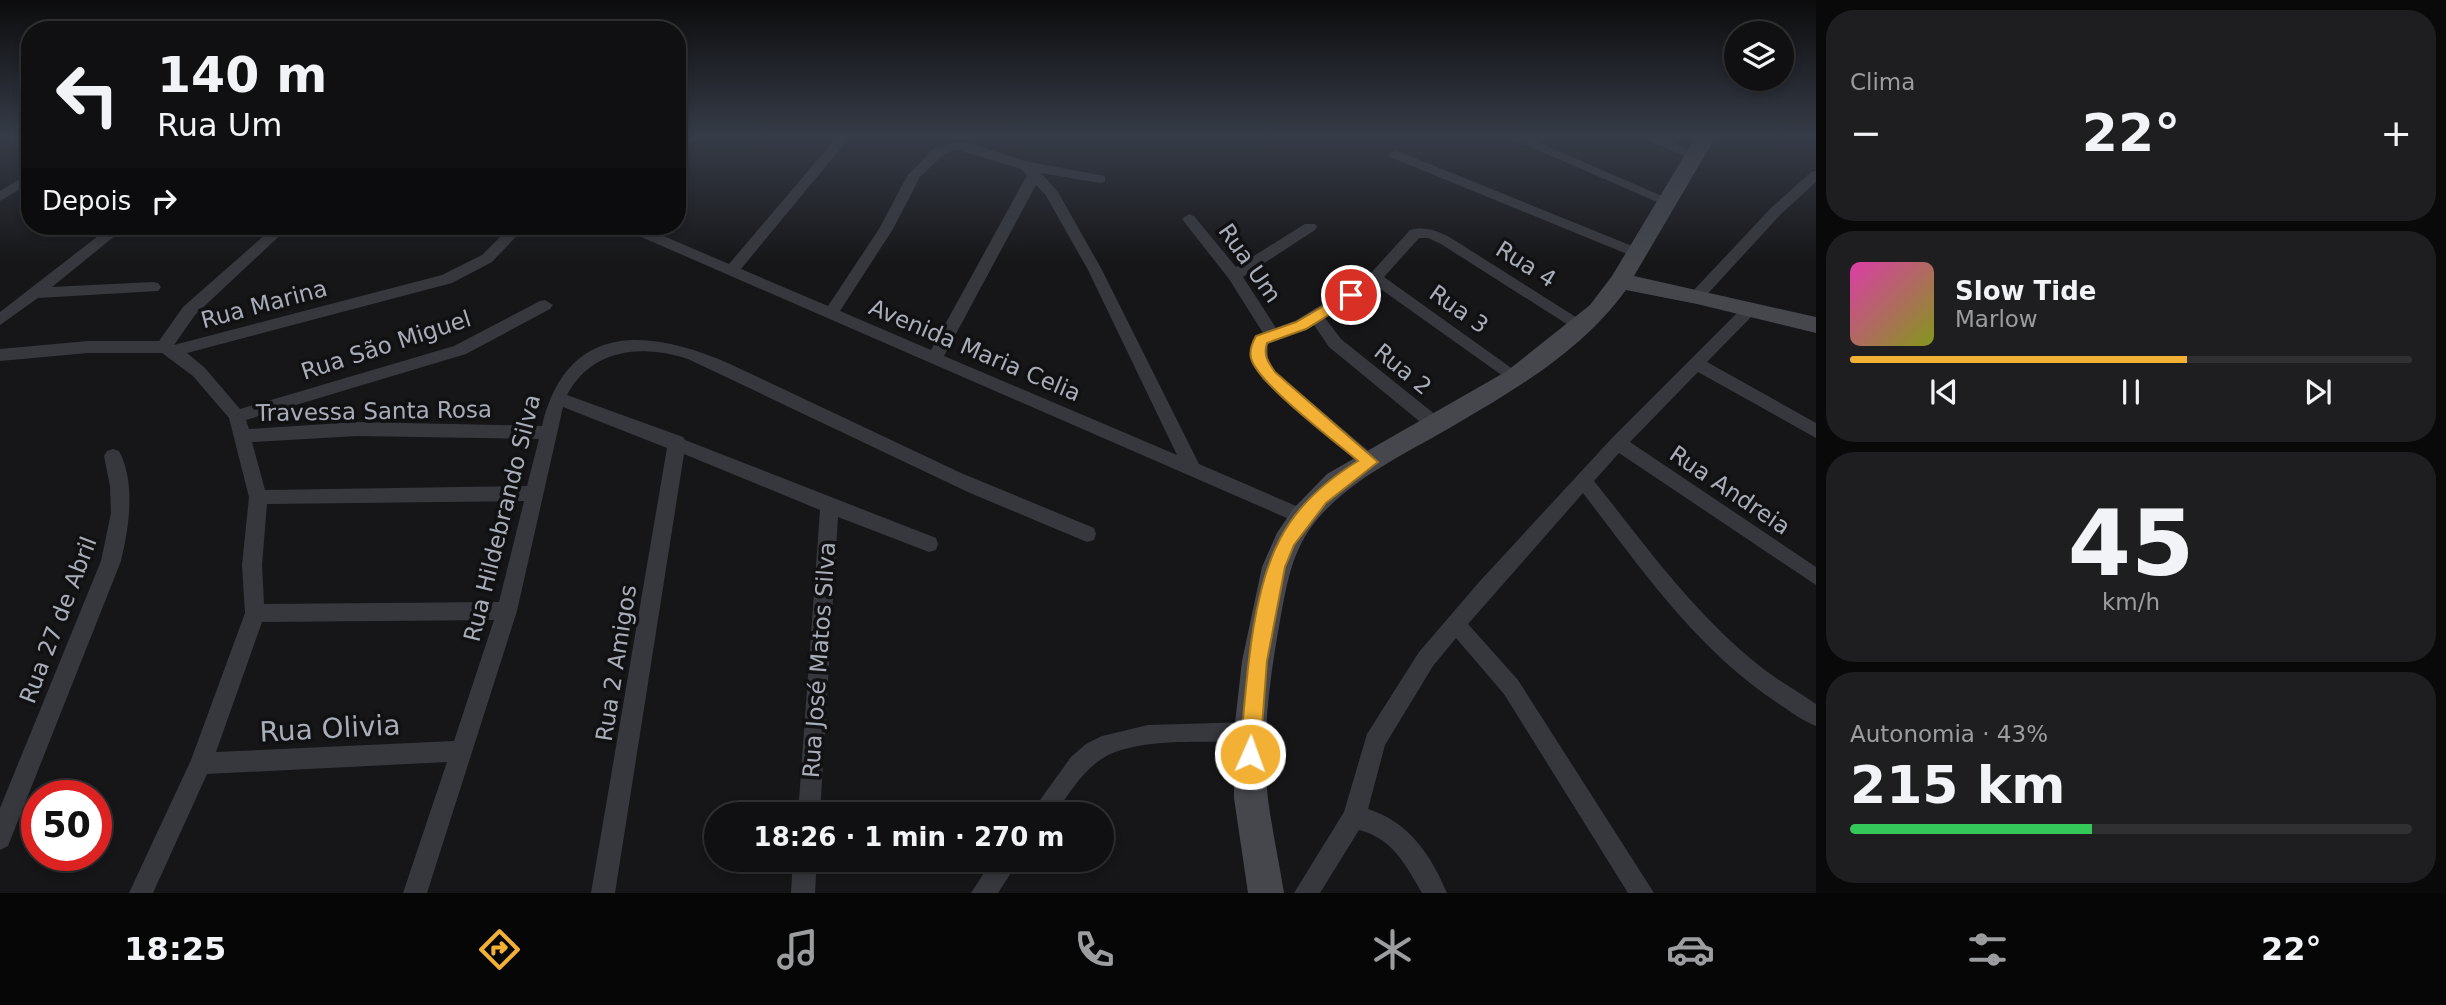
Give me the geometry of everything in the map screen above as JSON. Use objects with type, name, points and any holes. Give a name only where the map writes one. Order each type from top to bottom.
[{"type":"main road","points":[[1266,893],[1251,798],[1250,732],[1258,661],[1276,567],[1287,541],[1303,517],[1337,482],[1516,377],[1582,326],[1598,311],[1620,281],[1682,180]]},
{"type":"street","points":[[731,270],[755,246],[807,180]]},
{"type":"street","points":[[831,313],[886,229],[912,180]]},
{"type":"street","points":[[935,358],[1026,180]]},
{"type":"street","points":[[1040,180],[1051,192],[1095,270],[1193,470]]},
{"type":"street","points":[[1458,180],[1637,253]]},
{"type":"street","points":[[1616,180],[1669,202]]},
{"type":"street","points":[[1697,296],[1776,211],[1811,180]]},
{"type":"street","points":[[0,197],[21,183]]},
{"type":"street","name":"Rua Um","points":[[1189,219],[1234,275],[1272,334]]},
{"type":"street","points":[[1234,275],[1310,228]]},
{"type":"street","name":"Rua 4","points":[[1375,278],[1415,233],[1431,234],[1582,326]]},
{"type":"street","points":[[0,320],[108,235]]},
{"type":"street","points":[[141,893],[201,764],[255,613],[252,565],[258,497],[237,416],[198,372],[169,349],[189,311],[273,235]]},
{"type":"street","name":"Rua Marina","points":[[0,355],[88,347],[169,349],[447,279],[469,271],[488,259],[511,235]]},
{"type":"street","name":"Avenida Maria Celia","points":[[649,235],[1303,517]]},
{"type":"street","points":[[1370,462],[1269,376],[1258,359],[1258,349],[1261,340],[1301,325],[1375,278]]},
{"type":"street","name":"Rua 3","points":[[1375,278],[1516,377]]},
{"type":"street","points":[[1620,281],[1697,296],[1816,326]]},
{"type":"street","points":[[34,293],[153,286]]},
{"type":"street","name":"Rua São Miguel","points":[[237,416],[460,350],[545,305]]},
{"type":"street","points":[[1307,893],[1354,817],[1375,741],[1426,659],[1618,443],[1750,309]]},
{"type":"street","name":"Rua 2","points":[[1315,315],[1335,343],[1436,425]]},
{"type":"street","name":"Rua Hildebrando Silva","points":[[415,893],[507,611],[557,398],[564,381],[576,369],[607,352],[632,345],[666,348],[710,362],[1018,508],[1087,534]]},
{"type":"street","points":[[1695,363],[1816,430]]},
{"type":"street","name":"Rua José Matos Silva","points":[[557,398],[677,442],[829,507],[929,544]]},
{"type":"street","points":[[276,404],[279,432]]},
{"type":"street","name":"Travessa Santa Rosa","points":[[242,436],[279,432],[548,433]]},
{"type":"street","name":"Rua 2 Amigos","points":[[603,893],[677,442]]},
{"type":"street","name":"Rua Andreia","points":[[1618,443],[1816,577]]},
{"type":"street","name":"Rua 27 de Abril","points":[[0,838],[72,653],[97,601],[114,555],[122,513],[121,483],[113,456]]},
{"type":"street","points":[[1585,482],[1683,606],[1711,636],[1743,666],[1816,716]]},
{"type":"street","points":[[258,497],[536,493]]},
{"type":"street","name":"Rua José Matos Silva","points":[[809,802],[829,507]]},
{"type":"street","points":[[255,613],[507,611]]},
{"type":"street","points":[[1455,624],[1511,687],[1642,893]]},
{"type":"street","points":[[1050,802],[1076,767],[1093,752],[1112,742],[1135,736],[1250,732]]},
{"type":"street","name":"Rua Olivia","points":[[201,764],[462,751]]},
{"type":"street","points":[[1354,817],[1375,821],[1395,831],[1434,893]]},
{"type":"street","points":[[803,893],[805,872]]},
{"type":"street","points":[[983,893],[998,872]]},
{"type":"route","points":[[1250,754],[1258,661],[1276,567],[1287,541],[1320,498],[1337,482],[1370,462],[1269,376],[1258,359],[1258,349],[1261,340],[1301,325],[1351,295]]}]
